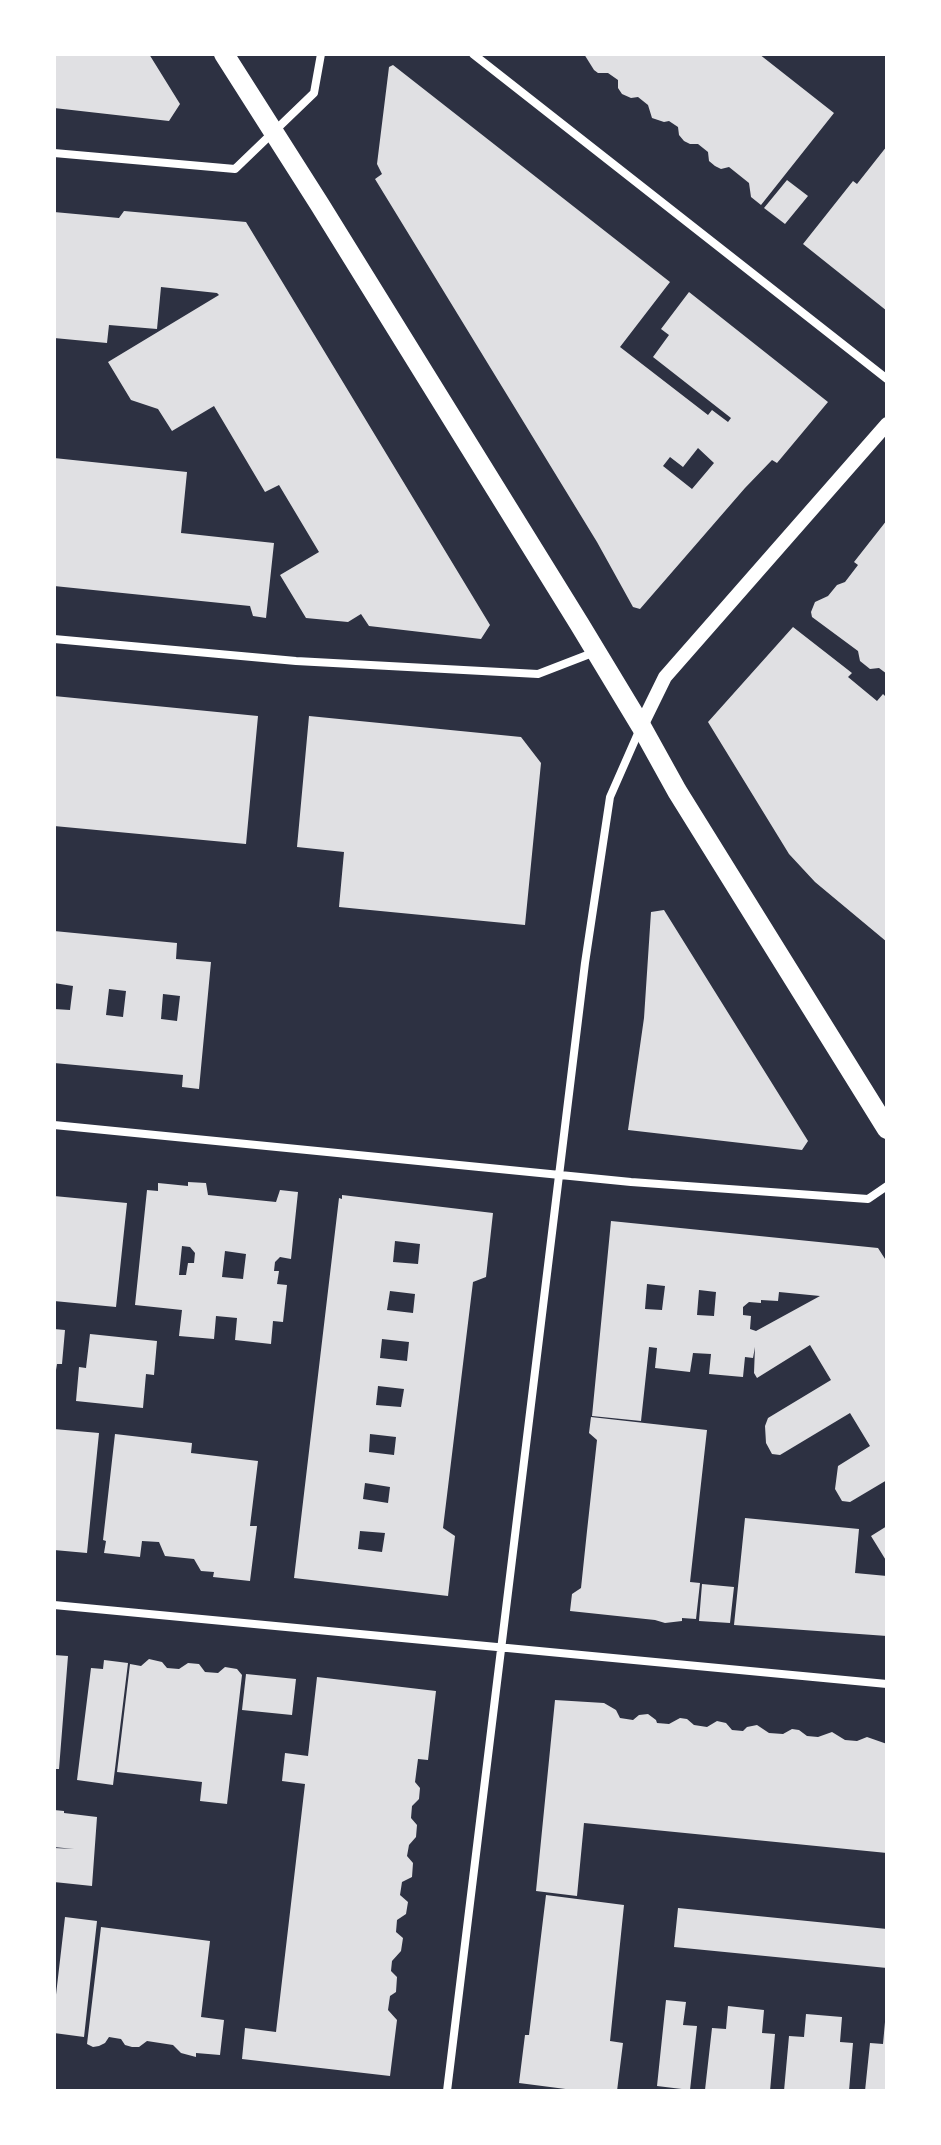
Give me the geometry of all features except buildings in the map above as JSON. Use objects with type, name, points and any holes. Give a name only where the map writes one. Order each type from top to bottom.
[{"type":"main road","points":[[224,54],[275,132],[887,1129]]},
{"type":"street","points":[[54,153],[235,169],[314,93],[321,54]]},
{"type":"street","points":[[473,54],[887,379]]},
{"type":"street","points":[[447,2091],[585,963],[610,797],[665,677],[887,424]]},
{"type":"street","points":[[54,639],[296,661],[538,674],[595,652]]},
{"type":"street","points":[[54,1125],[631,1182],[868,1199],[887,1186]]},
{"type":"street","points":[[54,1605],[887,1684]]}]
